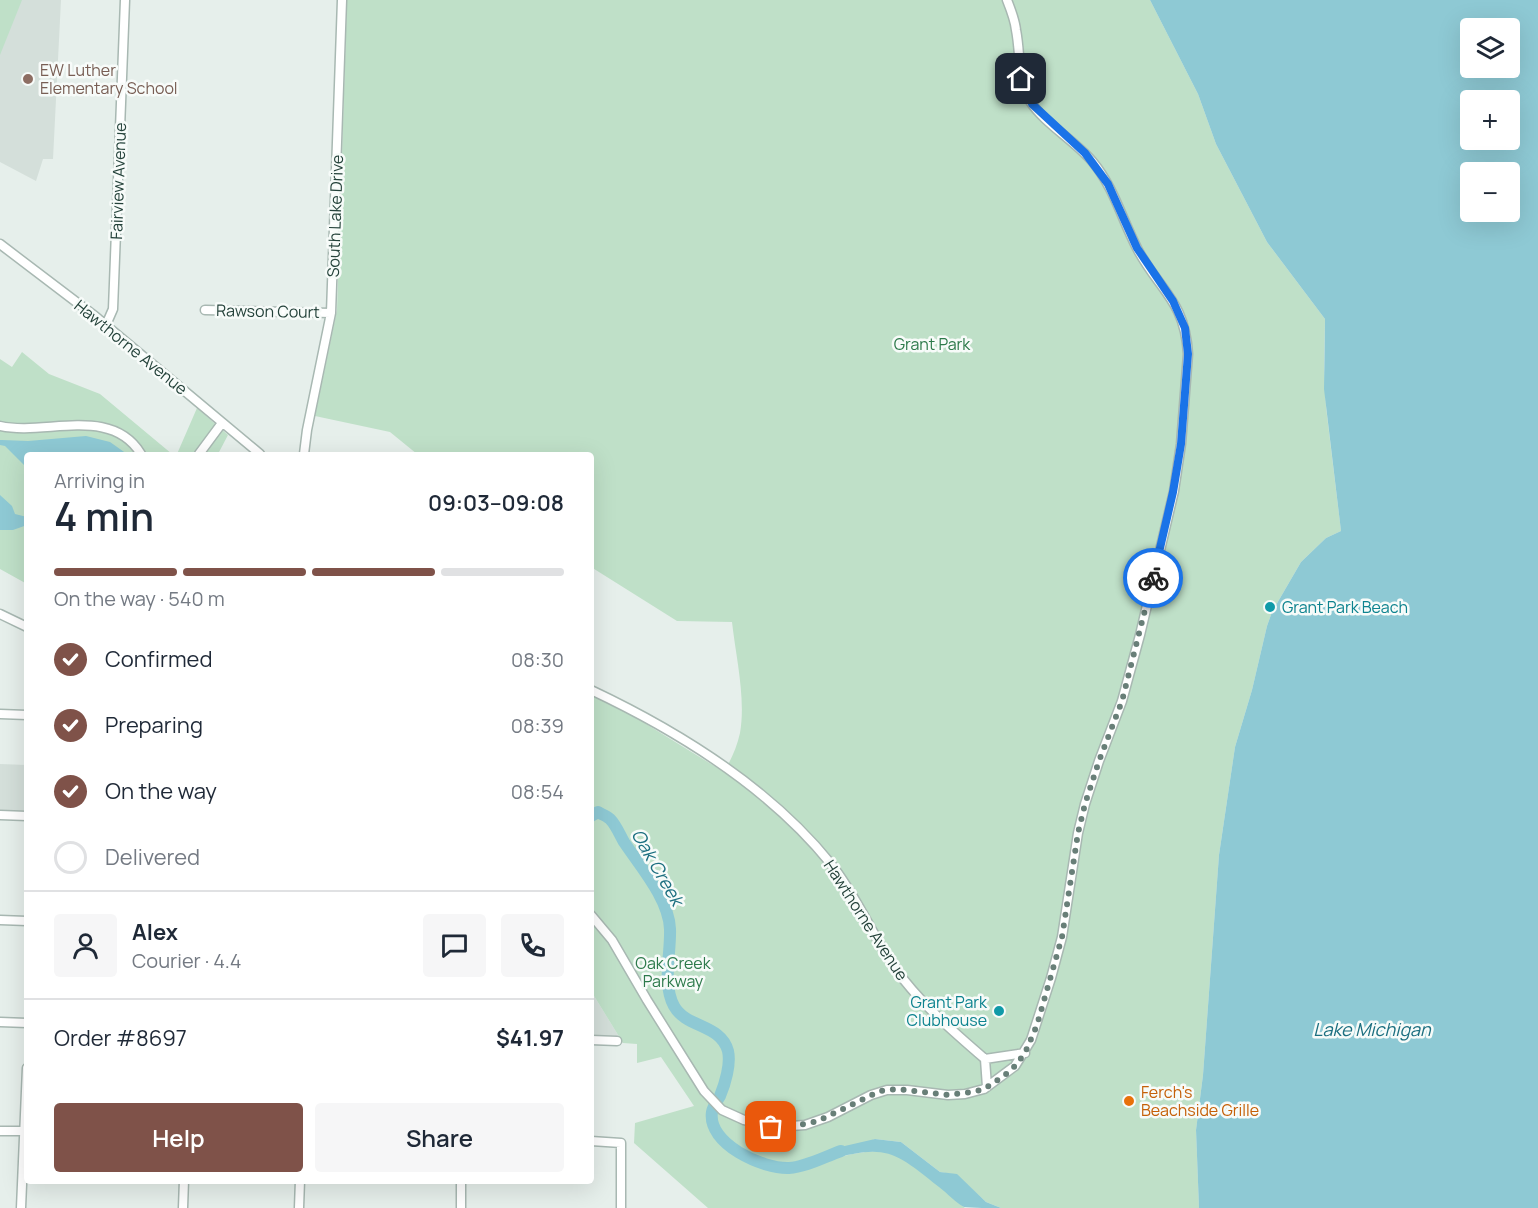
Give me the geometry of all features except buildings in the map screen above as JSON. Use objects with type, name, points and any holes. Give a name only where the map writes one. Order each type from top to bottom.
[{"type":"street","name":"Fairview Avenue","points":[[106,325],[113,309],[125,0]]},
{"type":"street","name":"South Lake Drive","points":[[304,452],[331,313],[342,0]]},
{"type":"street","points":[[594,919],[612,940],[675,1047],[707,1095],[722,1110],[744,1120],[785,1128],[818,1121],[880,1091],[896,1089],[957,1095],[987,1087],[1015,1066],[1025,1053],[1037,1025],[1062,937],[1078,833],[1085,804],[1122,701],[1161,546],[1181,444],[1188,354],[1185,328],[1180,314],[1137,248],[1108,184],[1085,153],[1032,104],[1026,93],[1021,79],[1017,31],[1007,0]]},
{"type":"street","name":"Hawthorne Avenue","points":[[0,244],[106,325],[258,452]]},
{"type":"street","name":"Rawson Court","points":[[205,310],[331,313]]},
{"type":"street","points":[[200,452],[222,423]]},
{"type":"street","points":[[0,426],[27,429],[80,425],[103,427],[125,437],[139,452]]},
{"type":"street","name":"South Lake Drive","points":[[298,452],[307,430]]},
{"type":"street","points":[[0,614],[24,626]]},
{"type":"street","name":"Hawthorne Avenue","points":[[594,692],[635,712],[696,748],[781,810],[810,839],[833,867],[903,979],[944,1023],[985,1059]]},
{"type":"street","points":[[0,714],[24,715]]},
{"type":"street","points":[[0,815],[24,816]]},
{"type":"street","points":[[0,920],[24,921]]},
{"type":"street","points":[[0,1022],[24,1023]]},
{"type":"street","points":[[594,1040],[617,1041]]},
{"type":"street","points":[[987,1087],[985,1059],[1025,1053]]},
{"type":"street","points":[[0,1131],[24,1131]]},
{"type":"street","points":[[594,1142],[621,1143],[621,1208]]},
{"type":"street","points":[[21,1208],[24,1162]]},
{"type":"street","points":[[183,1208],[184,1184]]},
{"type":"street","points":[[299,1208],[300,1184]]},
{"type":"street","points":[[460,1208],[462,1184]]},
{"type":"shaded area","name":"EW Luther Elementary School","points":[[0,0],[61,0],[53,159],[43,159],[36,181],[0,162]]},
{"type":"shaded area","points":[[0,764],[24,765],[24,816],[0,815]]},
{"type":"shaded area","points":[[594,996],[623,1043],[594,1041]]},
{"type":"green space","points":[[0,0],[22,0],[0,55]]},
{"type":"green space","name":"Grant Park","points":[[347,0],[1150,0],[1198,94],[1216,144],[1267,242],[1325,319],[1326,407],[1341,531],[1326,538],[1301,562],[1272,612],[1235,747],[1219,855],[1203,1075],[1196,1130],[1199,1208],[1001,1208],[986,1202],[957,1175],[940,1172],[901,1142],[875,1139],[827,1160],[871,1151],[895,1155],[927,1176],[965,1208],[708,1208],[634,1143],[635,1123],[694,1106],[661,1057],[637,1063],[637,1044],[623,1043],[594,996],[594,696],[625,711],[724,772],[737,743],[742,720],[741,692],[732,622],[677,621],[594,569],[594,452],[415,452],[390,432],[315,416],[337,310]]},
{"type":"green space","points":[[22,352],[49,374],[100,394],[170,452],[24,452],[24,582],[0,569],[0,359],[12,367]]},
{"type":"green space","points":[[197,408],[228,435],[219,452],[178,452]]},
{"type":"water","name":"Lake Michigan","points":[[1150,0],[1538,0],[1538,1208],[1199,1208],[1196,1130],[1203,1075],[1219,855],[1235,747],[1272,612],[1301,562],[1326,538],[1341,531],[1324,389],[1325,319],[1267,242],[1216,144],[1198,94]]},
{"type":"water","points":[[86,436],[110,442],[124,452],[24,452],[24,465],[5,446],[0,445],[0,440],[28,441]]},
{"type":"water","points":[[0,495],[12,506],[15,514],[24,516],[24,526],[13,530],[0,530]]},
{"type":"water","points":[[875,1139],[901,1142],[940,1172],[957,1174],[986,1202],[1001,1208],[964,1207],[910,1165],[888,1154],[863,1152],[827,1160],[827,1155],[836,1148]]},
{"type":"waterway","name":"Oak Creek","points":[[594,814],[598,812],[612,821],[653,883],[665,906],[670,929],[668,988],[674,1006],[687,1019],[718,1036],[728,1051],[726,1080],[712,1112],[713,1124],[718,1134],[739,1152],[752,1159],[778,1167],[802,1166],[841,1151]]},
{"type":"way so far","points":[[771,1127],[785,1128],[818,1121],[880,1091],[896,1089],[957,1095],[984,1089],[1004,1076],[1025,1053],[1037,1025],[1062,937],[1078,833],[1085,804],[1122,701],[1153,578]]},
{"type":"place","name":"EW Luther Elementary School","points":[[28,79]]},
{"type":"place","name":"Grant Park Beach","points":[[1270,607]]},
{"type":"place","name":"Grant Park Clubhouse","points":[[999,1011]]},
{"type":"place","name":"Ferch's Beachside Grille","points":[[1129,1101]]},
{"type":"route","points":[[1021,79],[1032,104],[1085,153],[1108,184],[1137,248],[1173,301],[1185,328],[1188,354],[1181,444],[1173,492],[1153,578]]},
{"type":"park label","name":"Oak Creek Parkway","points":[[673,972]]}]
